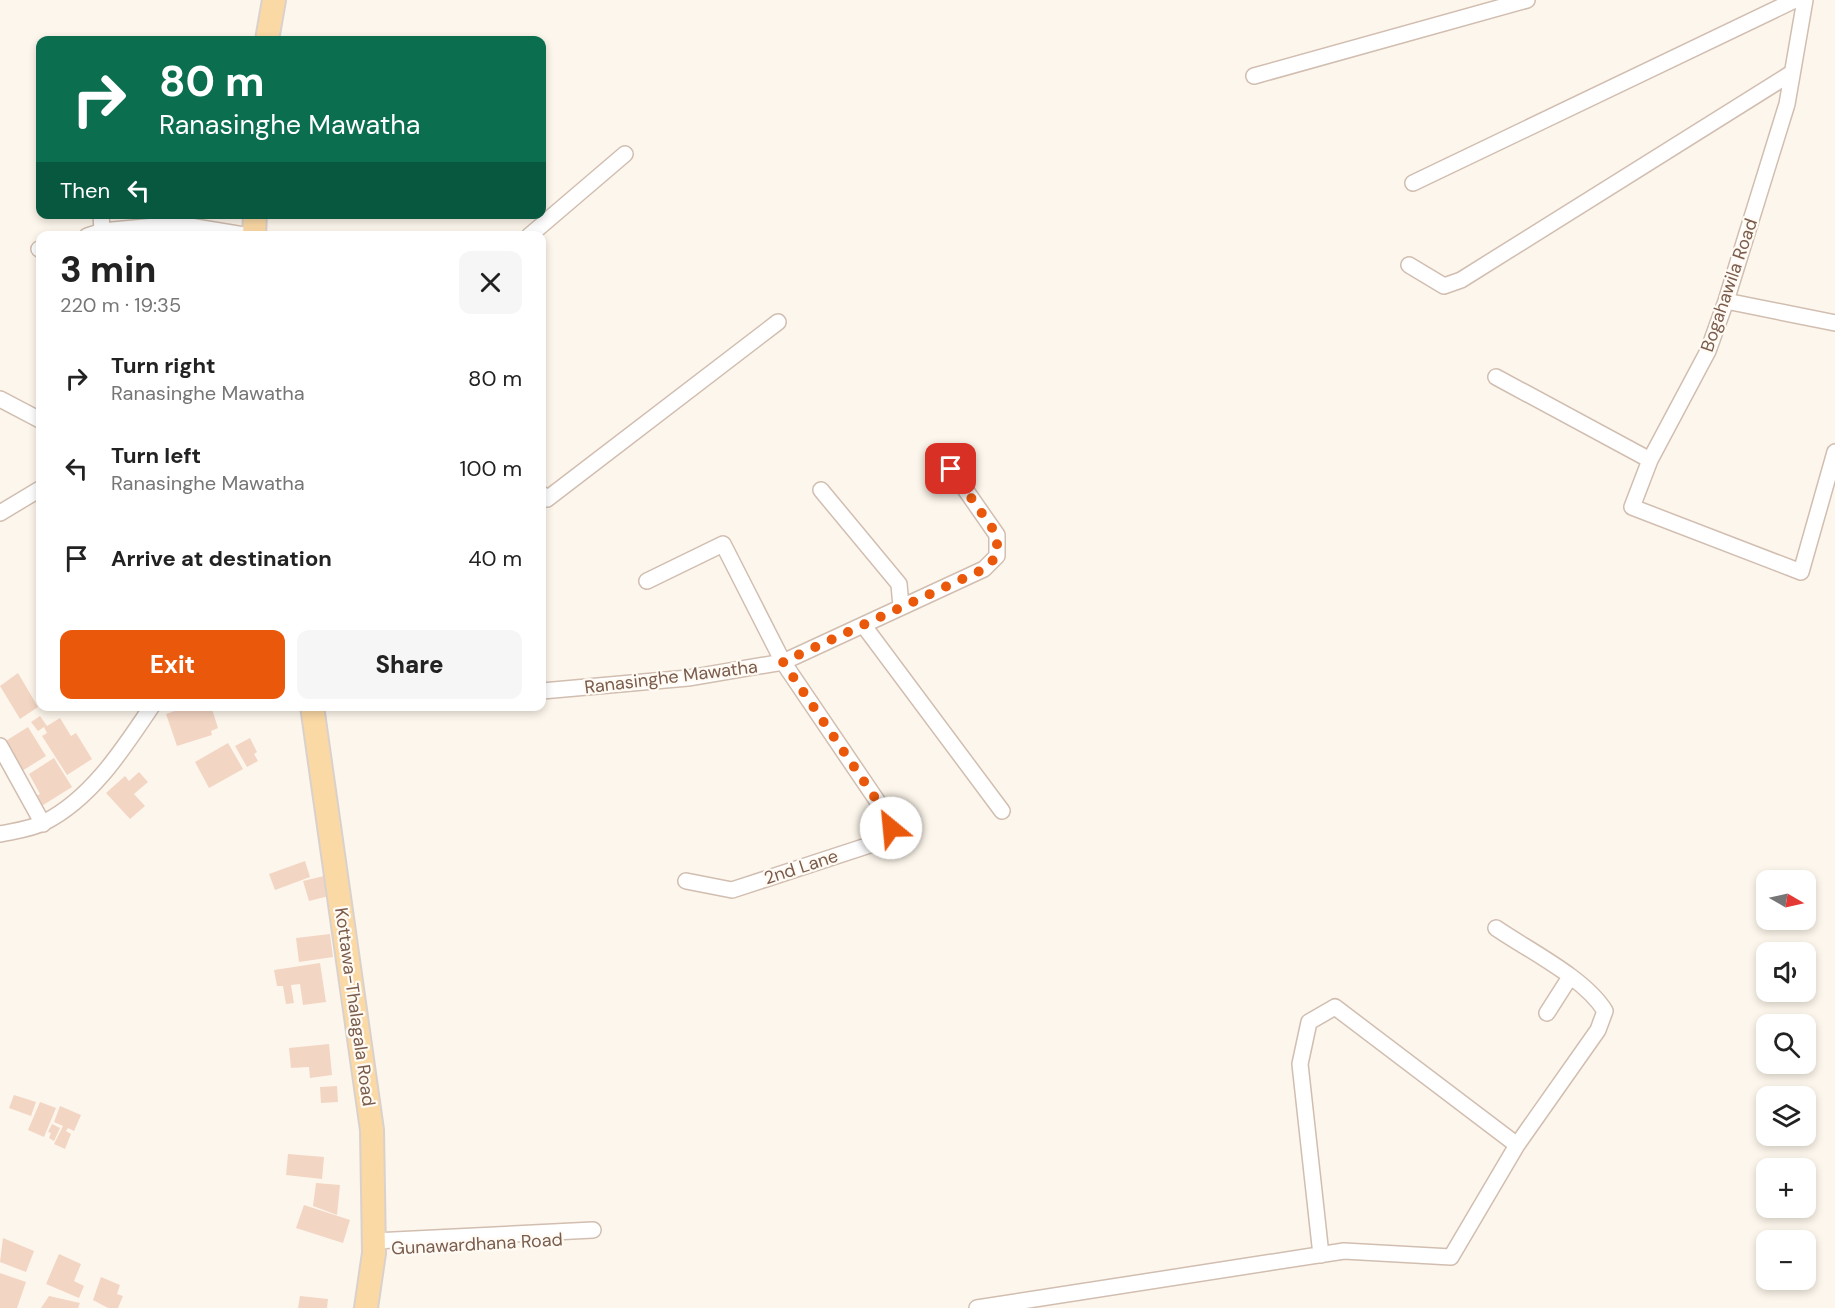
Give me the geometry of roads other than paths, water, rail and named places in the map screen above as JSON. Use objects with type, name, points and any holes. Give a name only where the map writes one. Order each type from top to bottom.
[{"type":"main road","points":[[268,36],[274,0]]},
{"type":"main road","name":"Kottawa-Thalagala Road","points":[[313,711],[372,1130],[374,1245],[366,1308]]},
{"type":"street","points":[[1254,76],[1527,0]]},
{"type":"street","points":[[1413,183],[1795,0]]},
{"type":"street","name":"Bogahawila Road","points":[[1804,0],[1790,74],[1787,104],[1726,301],[1708,351],[1650,460],[1632,507],[1801,572],[1835,452]]},
{"type":"street","points":[[1409,265],[1444,286],[1461,280],[1790,74]]},
{"type":"street","points":[[535,231],[625,154]]},
{"type":"street","points":[[113,231],[177,224],[221,231]]},
{"type":"street","points":[[1726,301],[1835,323]]},
{"type":"street","points":[[546,498],[778,322]]},
{"type":"street","points":[[1496,377],[1650,460]]},
{"type":"street","points":[[0,399],[36,418]]},
{"type":"street","name":"Ranasinghe Mawatha","points":[[546,691],[688,678],[783,662],[984,569],[997,556],[997,535],[951,469]]},
{"type":"street","points":[[821,490],[899,584],[901,607]]},
{"type":"street","points":[[0,513],[36,491]]},
{"type":"street","points":[[647,581],[723,544],[783,662]]},
{"type":"street","points":[[864,626],[1002,812]]},
{"type":"street","name":"2nd Lane","points":[[686,881],[732,890],[888,839],[891,828],[884,811],[783,662]]},
{"type":"street","points":[[0,834],[43,824],[64,811],[108,769],[149,711]]},
{"type":"street","points":[[0,746],[43,824]]},
{"type":"street","points":[[977,1308],[1344,1251],[1451,1257],[1517,1145],[1602,1022],[1605,1011],[1598,999],[1570,977],[1496,928]]},
{"type":"street","points":[[1547,1013],[1570,977]]},
{"type":"street","points":[[1321,1255],[1300,1064],[1309,1022],[1335,1007],[1517,1145]]},
{"type":"street","points":[[374,1245],[587,1235]]}]
